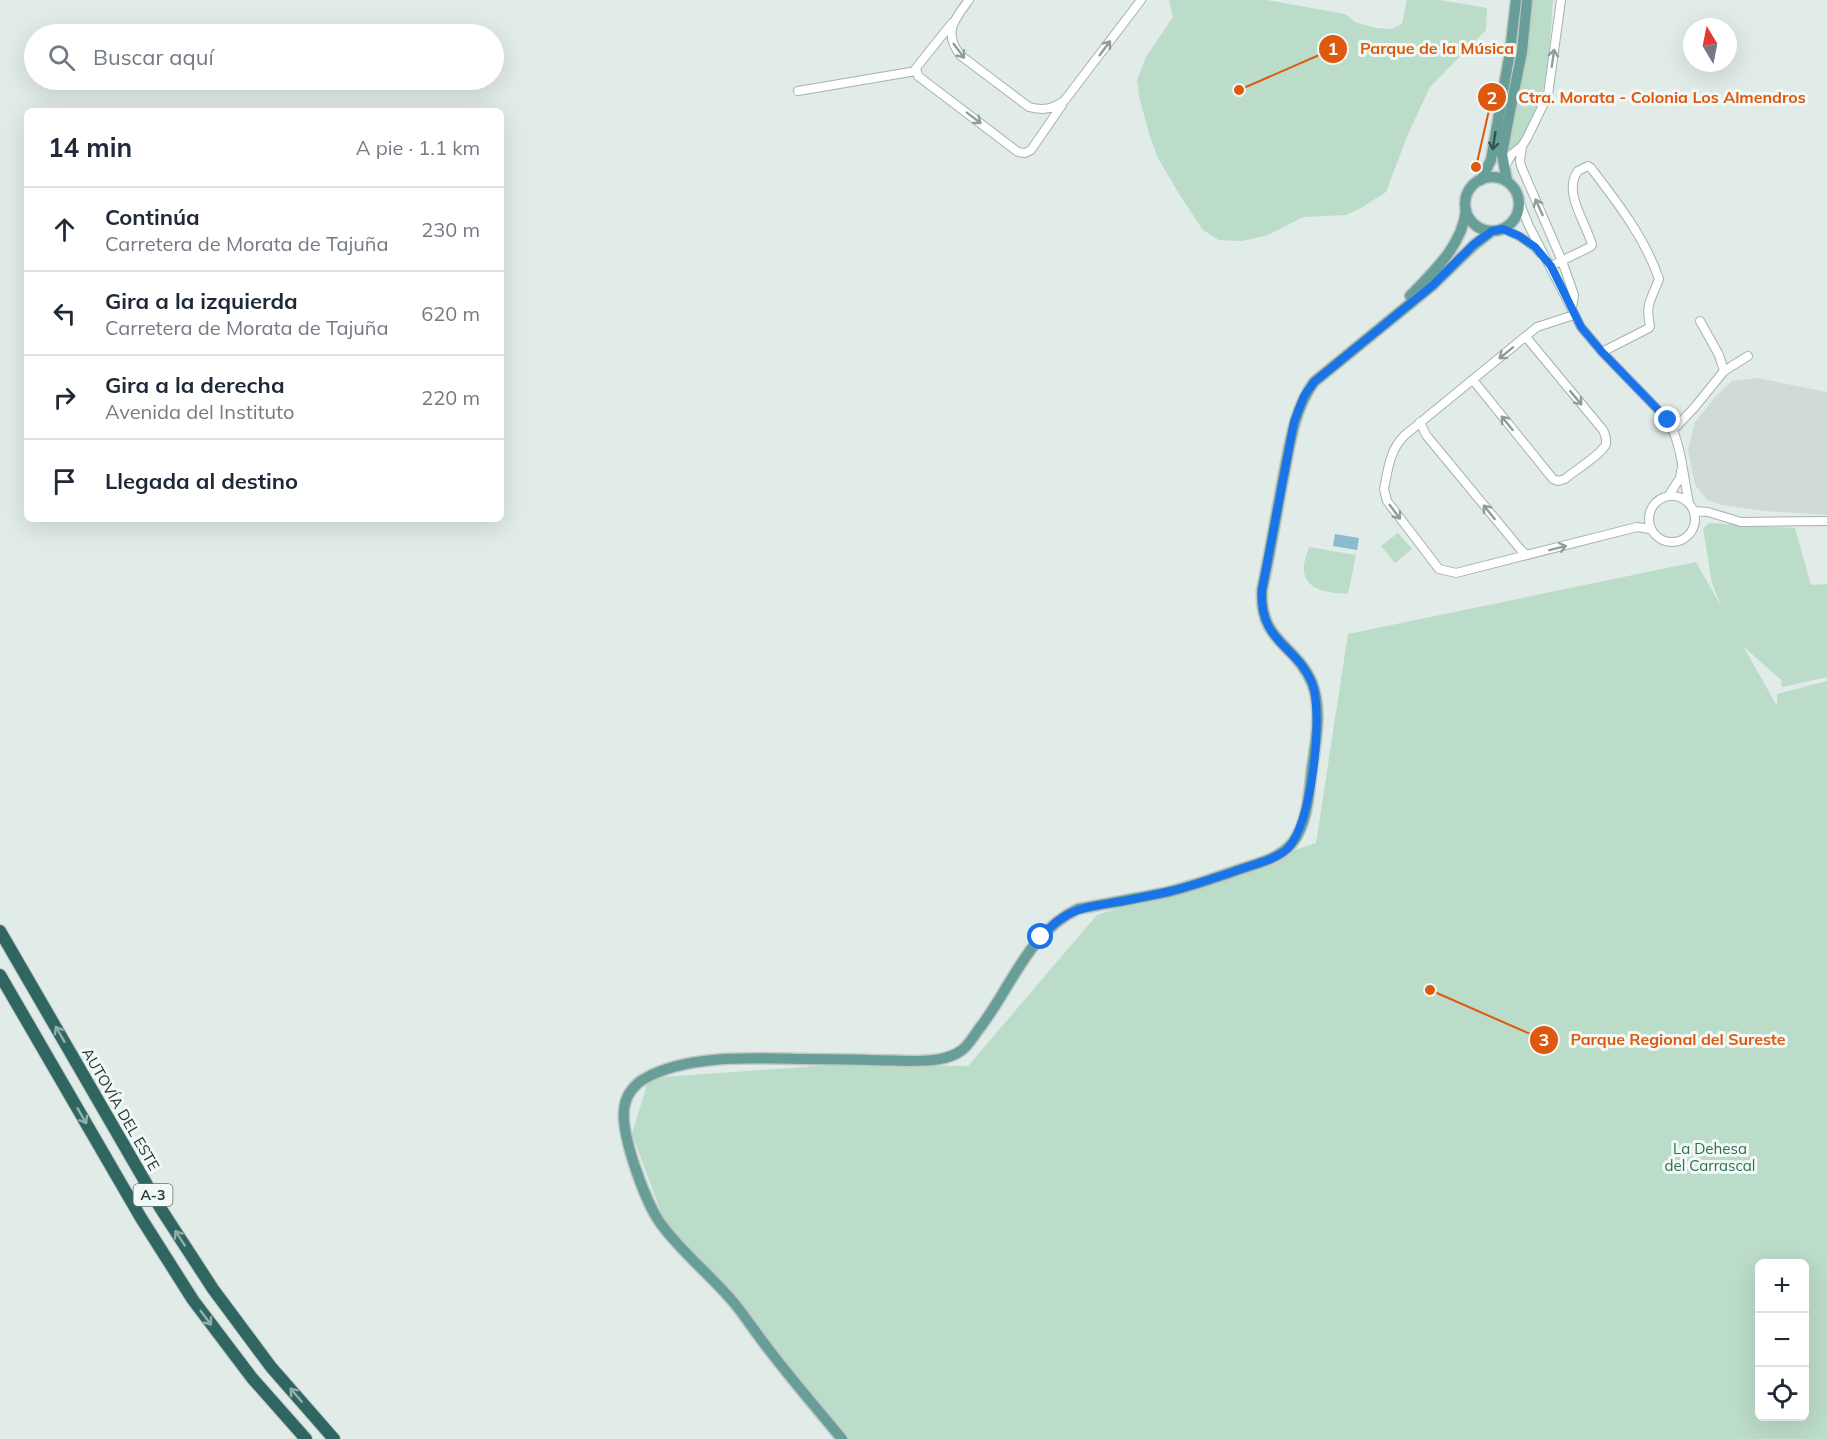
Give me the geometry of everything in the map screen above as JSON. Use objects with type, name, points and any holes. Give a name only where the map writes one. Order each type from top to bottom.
[{"type":"highway","name":"AUTOVÍA DEL ESTE","points":[[0,931],[161,1209],[213,1289],[271,1367],[334,1439]]},
{"type":"highway","name":"A-3","points":[[0,975],[141,1218],[192,1300],[252,1378],[306,1439]]},
{"type":"main road","points":[[1378,329],[1455,246],[1464,224],[1469,191],[1481,180],[1491,160],[1510,52],[1516,0]]},
{"type":"main road","points":[[1507,181],[1503,154],[1509,111],[1522,52],[1527,0]]},
{"type":"main road","points":[[842,1439],[733,1302],[661,1224],[643,1190],[628,1143],[623,1115],[628,1095],[634,1086],[653,1074],[675,1067],[724,1058],[909,1061],[951,1056],[963,1050],[992,1011],[1022,962],[1049,927],[1068,914],[1078,909],[1184,887],[1267,860],[1286,850],[1297,835],[1305,812],[1314,756],[1316,707],[1311,682],[1306,673],[1265,622],[1262,611],[1262,590],[1294,422],[1304,396],[1314,382],[1433,285],[1473,245],[1497,230],[1512,224],[1518,215],[1520,204],[1514,187],[1507,181],[1493,177],[1481,180]]},
{"type":"main road","points":[[1466,210],[1476,226],[1484,230],[1497,230]]},
{"type":"street","points":[[969,0],[919,63],[916,71],[918,76],[1018,152],[1025,153],[1031,150],[1065,100],[1141,0]]},
{"type":"street","points":[[1561,0],[1548,95],[1522,146],[1520,161],[1574,295],[1573,313]]},
{"type":"street","points":[[956,18],[952,26],[951,37],[960,55],[1029,106],[1047,109],[1065,100]]},
{"type":"street","points":[[798,91],[916,71]]},
{"type":"street","points":[[1504,166],[1512,154],[1522,146]]},
{"type":"street","points":[[1551,266],[1592,245],[1580,219],[1572,184],[1578,171],[1588,166],[1606,187],[1639,236],[1659,279],[1647,306],[1650,326],[1602,352]]},
{"type":"street","points":[[1520,204],[1581,327],[1668,420],[1673,430],[1682,461],[1692,507],[1694,526],[1690,533],[1678,542],[1669,542],[1655,536],[1648,522],[1651,508],[1661,498],[1669,495],[1678,496],[1692,507],[1741,522],[1827,521]]},
{"type":"street","points":[[1497,230],[1519,236],[1535,247],[1551,266]]},
{"type":"street","points":[[1573,313],[1537,327],[1398,442],[1393,452],[1384,495],[1439,569],[1456,573],[1637,527],[1650,529]]},
{"type":"street","points":[[1700,321],[1719,355],[1724,371]]},
{"type":"street","points":[[1473,380],[1553,479],[1557,481],[1565,479],[1602,450],[1606,443],[1603,430],[1526,337]]},
{"type":"street","points":[[1673,430],[1724,371],[1748,356]]},
{"type":"street","points":[[1420,422],[1426,435],[1527,555]]},
{"type":"street","points":[[1669,495],[1680,478],[1682,461]]},
{"type":"shaded area","points":[[1757,378],[1827,392],[1827,515],[1765,511],[1722,505],[1707,500],[1695,485],[1688,450],[1695,422],[1716,396],[1732,381]]},
{"type":"green space","points":[[1169,0],[1267,0],[1345,14],[1355,22],[1376,28],[1392,29],[1402,24],[1407,0],[1440,0],[1487,8],[1486,30],[1430,87],[1408,134],[1386,192],[1346,215],[1303,217],[1268,235],[1242,241],[1219,240],[1203,230],[1158,158],[1139,96],[1137,80],[1146,57],[1173,17]]},
{"type":"green space","points":[[1531,0],[1553,0],[1549,54],[1538,107],[1522,139],[1507,157],[1526,57]]},
{"type":"green space","name":"La Dehesa del Carrascal","points":[[1709,523],[1795,528],[1811,585],[1827,584],[1827,677],[1782,687],[1781,680],[1743,646],[1777,706],[1777,694],[1827,681],[1827,1439],[841,1439],[669,1234],[632,1134],[649,1078],[847,1064],[968,1066],[1097,915],[1316,843],[1348,634],[1696,562],[1721,606],[1712,583],[1703,528]]},
{"type":"green space","points":[[1398,533],[1412,549],[1395,563],[1381,546]]},
{"type":"green space","points":[[1309,547],[1356,555],[1348,594],[1321,590],[1310,583],[1306,578],[1304,568]]},
{"type":"water","points":[[1335,534],[1359,538],[1357,550],[1333,546]]},
{"type":"place","name":"Parque de la Música","points":[[1239,90]]},
{"type":"place","name":"Ctra. Morata - Colonia Los Almendros","points":[[1476,167]]},
{"type":"place","name":"Parque Regional del Sureste","points":[[1430,990]]},
{"type":"route","points":[[1041,937],[1049,927],[1078,909],[1138,898],[1207,880],[1267,860],[1286,850],[1293,842],[1302,826],[1309,793],[1316,725],[1315,693],[1306,673],[1265,622],[1261,602],[1294,422],[1304,396],[1314,382],[1433,285],[1473,245],[1492,231],[1503,229],[1535,247],[1551,266],[1581,327],[1668,420]]}]
